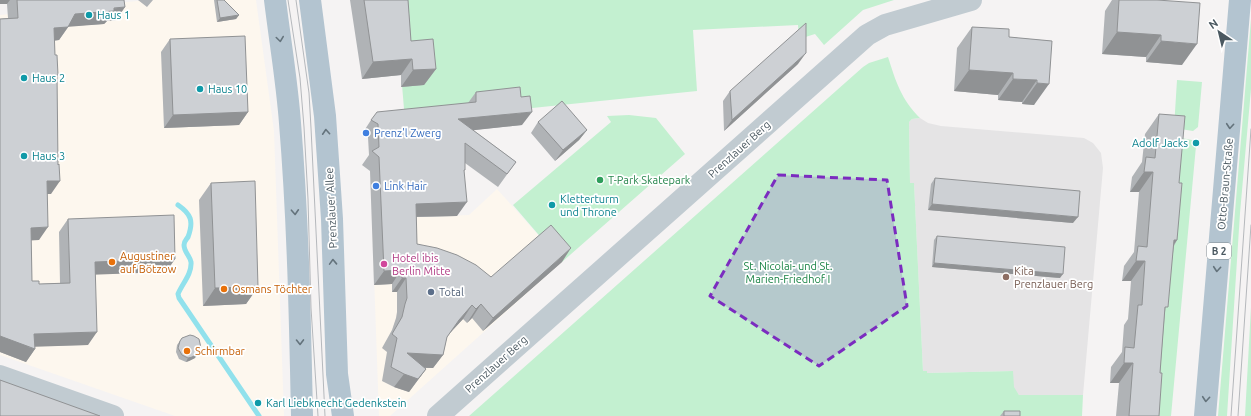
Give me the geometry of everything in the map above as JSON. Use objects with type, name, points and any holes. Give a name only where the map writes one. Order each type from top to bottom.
[{"type":"main road","points":[[275,0],[290,123],[299,270],[302,416]]},
{"type":"main road","name":"Prenzlauer Allee","points":[[310,0],[325,116],[332,219],[337,374],[343,416]]},
{"type":"main road","name":"Otto-Braun-Straße","points":[[1204,416],[1240,0]]},
{"type":"street","name":"Prenzlauer Berg","points":[[438,416],[867,35],[885,25],[971,0]]},
{"type":"street","points":[[0,376],[113,416]]},
{"type":"highlighted area","points":[[778,175],[887,180],[907,306],[819,366],[710,296]]},
{"type":"shaded area","points":[[147,0],[256,0],[274,131],[284,416],[175,416],[0,355],[0,15]]},
{"type":"shaded area","name":"Kita Prenzlauer Berg","points":[[920,118],[928,123],[941,126],[1084,138],[1093,143],[1101,153],[1103,168],[1083,395],[1019,395],[1013,387],[1013,371],[926,373],[923,371],[914,184],[910,183],[909,122],[912,119]]},
{"type":"shaded area","points":[[497,189],[562,262],[390,416],[379,416],[372,219],[469,215]]},
{"type":"green space","points":[[395,0],[894,0],[863,10],[824,45],[815,34],[799,39],[798,25],[693,30],[697,91],[405,121]]},
{"type":"green space","points":[[1251,19],[1251,89],[1240,213],[1227,416],[1218,416]]},
{"type":"green space","name":"St. Nicolai- und St. Marien-Friedhof I","points":[[888,57],[904,97],[913,111],[920,118],[912,119],[909,122],[910,183],[914,183],[923,371],[927,371],[927,373],[1013,371],[1014,387],[1019,395],[1083,395],[1082,416],[469,416],[863,67],[869,63]]},
{"type":"green space","points":[[1177,80],[1202,82],[1198,127],[1193,131],[1174,128]]},
{"type":"green space","name":"T-Park Skatepark","points":[[629,115],[656,118],[685,154],[562,262],[513,205],[611,122],[607,116]]},
{"type":"green space","points":[[1171,136],[1192,140],[1196,146],[1171,416],[1146,416]]},
{"type":"green space","points":[[1251,307],[1251,416],[1245,416]]},
{"type":"building","points":[[17,0],[124,0],[125,7],[114,8],[114,11],[75,14],[68,27],[54,28],[55,55],[57,55],[58,75],[58,165],[59,164],[60,181],[47,181],[48,227],[31,228],[32,281],[39,281],[39,284],[70,283],[68,219],[174,215],[175,259],[95,262],[97,332],[34,334],[35,349],[0,336],[0,19],[18,18]]},
{"type":"building","points":[[217,0],[224,0],[239,15],[220,18]]},
{"type":"building","points":[[364,0],[408,0],[411,41],[433,39],[436,69],[413,70],[412,59],[373,62]]},
{"type":"building","points":[[1119,0],[1157,0],[1200,3],[1197,44],[1161,41],[1161,35],[1117,32]]},
{"type":"building","points":[[806,23],[806,53],[732,120],[730,91]]},
{"type":"building","points":[[972,27],[1009,29],[1009,37],[1052,41],[1049,84],[1037,83],[1037,80],[1013,79],[1013,73],[969,70]]},
{"type":"building","name":"Haus 10","points":[[245,36],[248,112],[173,115],[170,39]]},
{"type":"building","points":[[520,87],[521,97],[530,96],[532,112],[458,119],[516,162],[507,174],[465,143],[464,170],[467,202],[416,204],[417,244],[437,248],[457,255],[476,265],[491,277],[551,225],[571,248],[493,318],[481,304],[476,309],[472,305],[447,337],[443,355],[407,353],[426,369],[418,379],[404,374],[391,367],[397,338],[392,334],[402,317],[407,298],[406,278],[402,278],[401,270],[384,271],[379,157],[372,151],[379,147],[378,124],[371,120],[377,112],[476,102],[476,92]]},
{"type":"building","points":[[562,101],[587,130],[563,150],[538,122]]},
{"type":"building","points":[[1159,114],[1185,116],[1179,183],[1182,183],[1177,240],[1174,240],[1168,307],[1165,307],[1160,373],[1162,373],[1159,416],[1129,416],[1133,363],[1124,363],[1125,347],[1134,348],[1138,305],[1142,305],[1145,261],[1136,261],[1138,246],[1147,247],[1153,172],[1144,172],[1146,157],[1155,158]]},
{"type":"building","points":[[935,178],[1080,191],[1078,217],[932,204]]},
{"type":"building","points":[[255,181],[258,287],[215,288],[211,183]]},
{"type":"building","points":[[937,236],[1065,247],[1063,274],[934,263]]},
{"type":"building","name":"Schirmbar","points":[[190,335],[199,339],[201,348],[198,354],[188,358],[182,355],[178,348],[182,338]]},
{"type":"building","points":[[0,380],[100,416],[0,416]]},
{"type":"building","points":[[1004,411],[1020,411],[1020,416],[1004,416]]},
{"type":"waterway","points":[[178,205],[186,212],[191,222],[190,231],[184,245],[191,262],[191,266],[178,294],[179,298],[259,416]]},
{"type":"tram line","points":[[288,0],[300,78],[304,127],[308,199],[311,308],[318,416]]},
{"type":"tram line","points":[[296,0],[309,93],[325,416]]},
{"type":"tram line","points":[[1231,416],[1251,129]]},
{"type":"tram line","points":[[1238,416],[1251,225]]},
{"type":"place","name":"Haus 1","points":[[89,15]]},
{"type":"place","name":"Haus 2","points":[[24,78]]},
{"type":"place","name":"Haus 10","points":[[200,89]]},
{"type":"place","name":"Prenz'l Zwerg","points":[[366,133]]},
{"type":"place","name":"Adolf Jacks","points":[[1196,143]]},
{"type":"place","name":"Haus 3","points":[[24,156]]},
{"type":"place","name":"T-Park Skatepark","points":[[600,180]]},
{"type":"place","name":"Link Hair","points":[[376,186]]},
{"type":"place","name":"Kletterturm und Throne","points":[[552,205]]},
{"type":"place","name":"Augustiner auf Bötzow","points":[[112,262]]},
{"type":"place","name":"Hotel ibis Berlin Mitte","points":[[384,264]]},
{"type":"place","name":"Kita Prenzlauer Berg","points":[[1006,277]]},
{"type":"place","name":"Osmans Töchter","points":[[224,289]]},
{"type":"place","name":"Total","points":[[431,292]]},
{"type":"place","name":"Schirmbar","points":[[187,351]]},
{"type":"place","name":"Karl Liebknecht Gedenkstein","points":[[258,403]]}]
